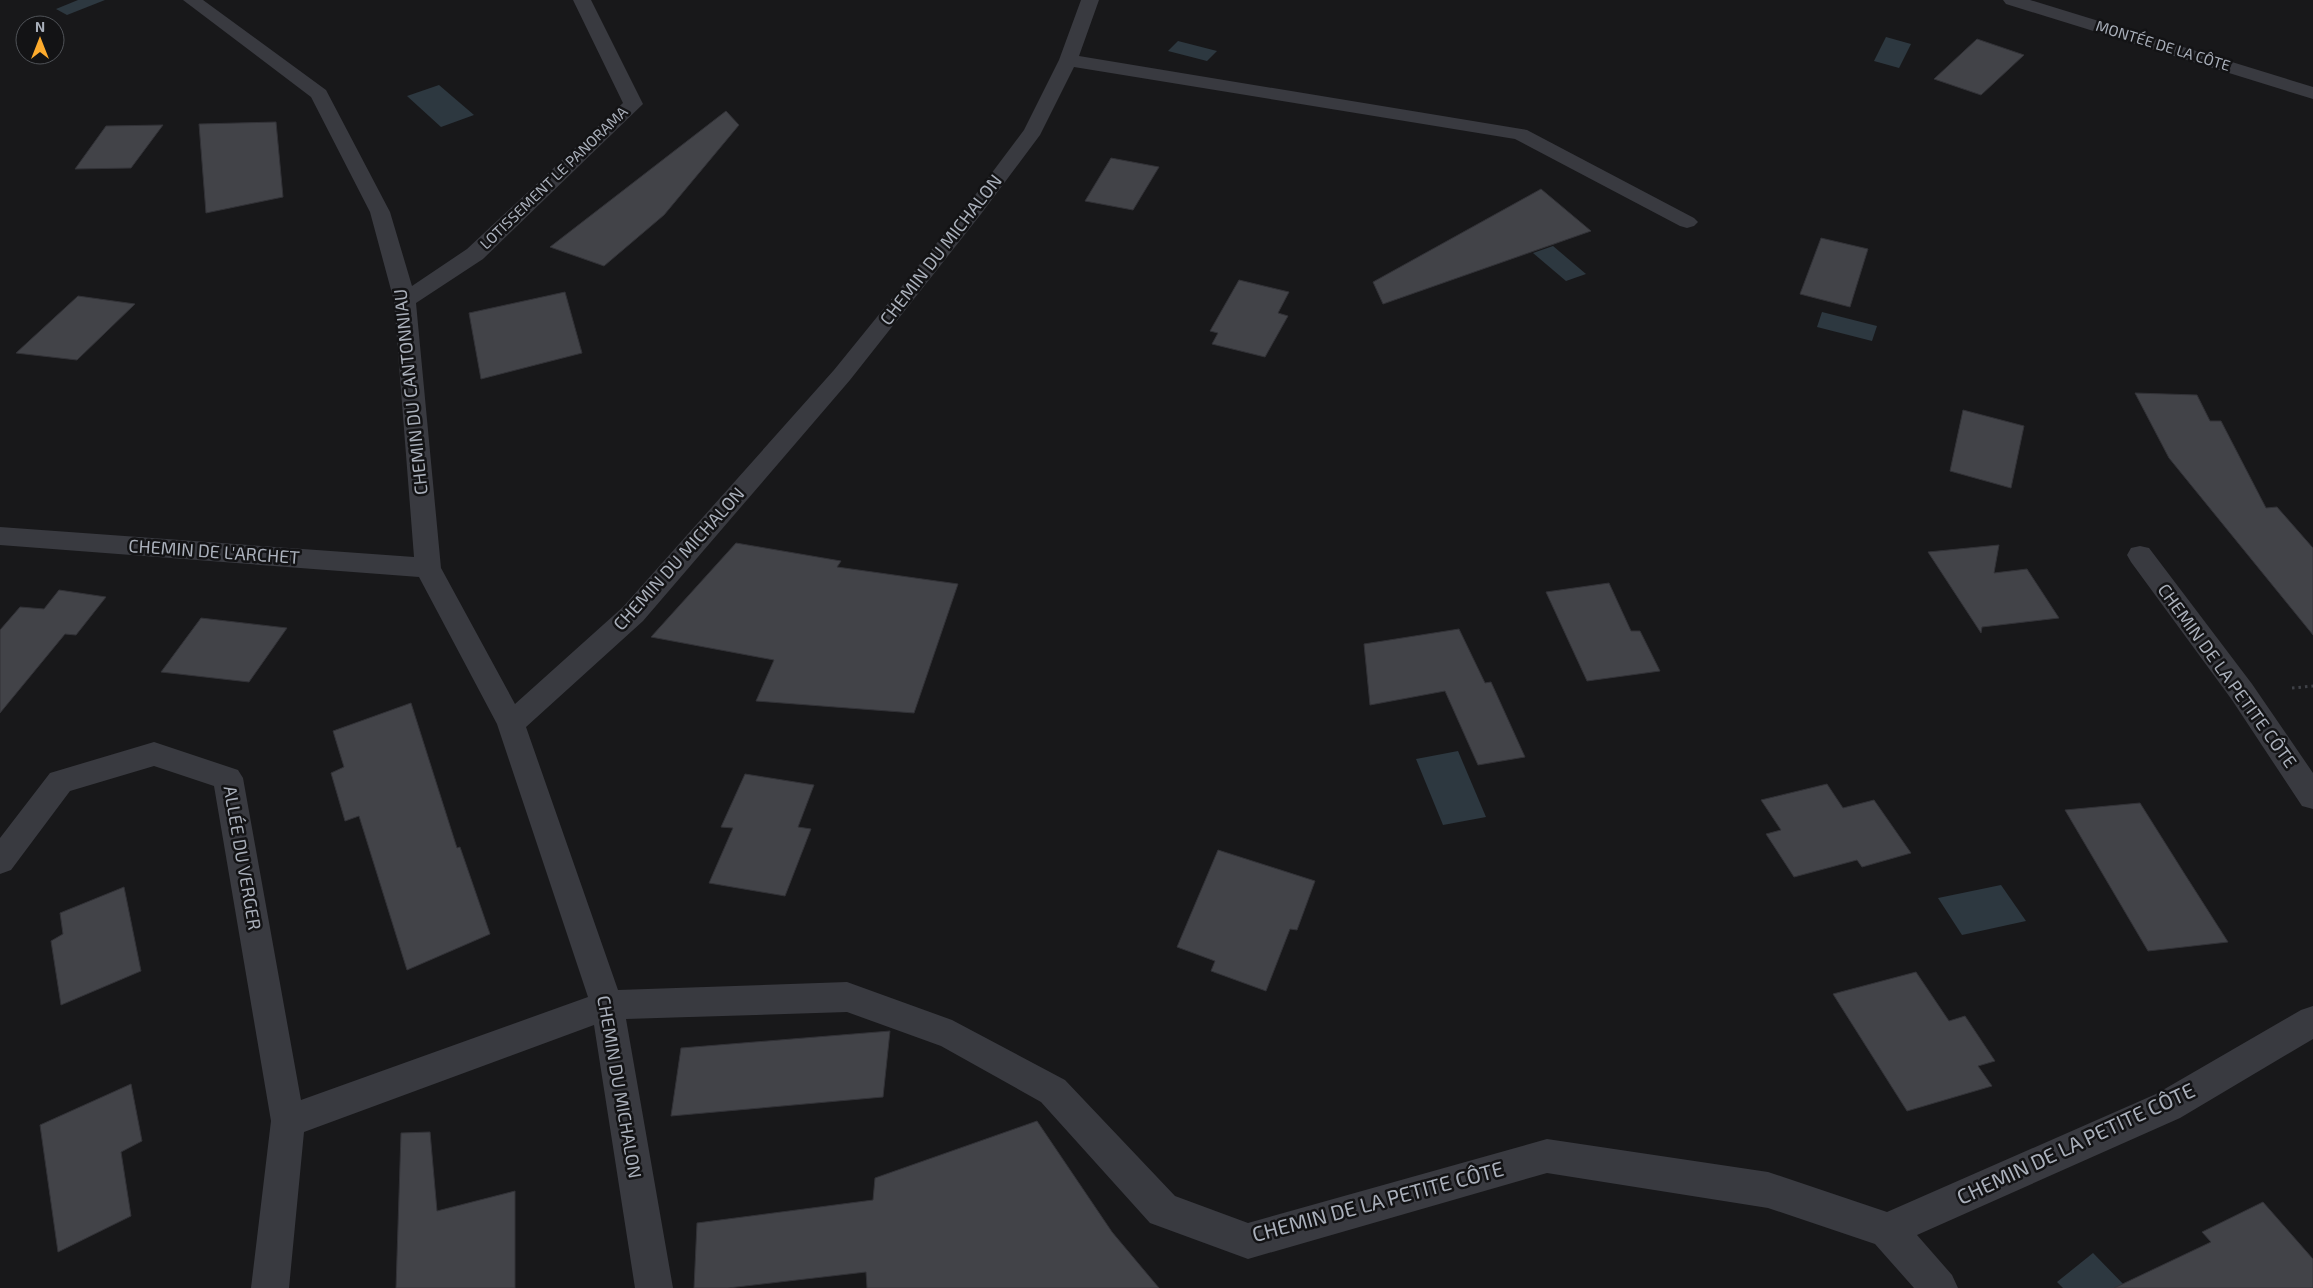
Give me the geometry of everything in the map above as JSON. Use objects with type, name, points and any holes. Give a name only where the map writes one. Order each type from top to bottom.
[{"type":"street","name":"CHEMIN DU CANTONNIAU","points":[[192,0],[320,94],[380,212],[405,301],[428,568],[511,724]]},
{"type":"street","name":"LOTISSEMENT LE PANORAMA","points":[[405,301],[475,254],[632,104],[582,0]]},
{"type":"street","name":"CHEMIN DU MICHALON","points":[[654,1288],[606,1006],[511,724],[633,614],[842,375],[974,210],[1033,131],[1068,60],[1090,0]]},
{"type":"street","name":"MONTÉE DE LA CÔTE","points":[[2012,0],[2313,93]]},
{"type":"street","points":[[1068,60],[1520,134],[1687,222]]},
{"type":"street","name":"CHEMIN DE L'ARCHET","points":[[0,536],[428,568]]},
{"type":"street","name":"CHEMIN DE LA PETITE CÔTE","points":[[2140,555],[2242,692],[2313,797]]},
{"type":"street","name":"ALLÉE DU VERGER","points":[[0,861],[60,782],[154,754],[228,778],[288,1120],[270,1288]]},
{"type":"street","name":"CHEMIN DE LA PETITE CÔTE","points":[[606,1006],[847,997],[952,1035],[1053,1091],[1163,1210],[1248,1241],[1547,1156],[1768,1190],[1887,1230],[1939,1288]]},
{"type":"street","points":[[288,1120],[606,1006]]},
{"type":"street","name":"CHEMIN DE LA PETITE CÔTE","points":[[1887,1230],[2168,1106],[2313,1021]]},
{"type":"shaded area","points":[[78,0],[105,0],[67,15],[56,9]]},
{"type":"shaded area","points":[[1886,37],[1911,44],[1899,68],[1874,61]]},
{"type":"shaded area","points":[[1178,41],[1217,51],[1207,61],[1168,51]]},
{"type":"shaded area","points":[[439,85],[474,115],[441,127],[407,96]]},
{"type":"shaded area","points":[[1553,246],[1586,274],[1566,281],[1533,253]]},
{"type":"shaded area","points":[[1822,312],[1877,326],[1872,341],[1817,327]]},
{"type":"shaded area","points":[[1458,751],[1486,817],[1443,825],[1416,759]]},
{"type":"shaded area","points":[[2001,885],[2026,921],[1962,935],[1938,898]]},
{"type":"shaded area","points":[[2093,1253],[2127,1288],[2063,1288],[2057,1282]]},
{"type":"building","points":[[1977,39],[2024,55],[1981,95],[1934,79]]},
{"type":"building","points":[[726,111],[739,125],[664,215],[604,266],[550,247]]},
{"type":"building","points":[[276,122],[283,197],[206,213],[199,124]]},
{"type":"building","points":[[163,125],[131,168],[75,169],[106,126]]},
{"type":"building","points":[[1111,158],[1159,167],[1133,210],[1085,201]]},
{"type":"building","points":[[1541,189],[1591,231],[1383,304],[1373,282]]},
{"type":"building","points":[[1821,238],[1868,249],[1850,307],[1800,294]]},
{"type":"building","points":[[1239,280],[1289,292],[1278,313],[1288,316],[1265,357],[1212,344],[1218,333],[1210,331]]},
{"type":"building","points":[[565,292],[582,353],[481,379],[469,313]]},
{"type":"building","points":[[78,296],[135,304],[77,360],[16,353]]},
{"type":"building","points":[[2135,393],[2197,395],[2210,421],[2221,421],[2266,508],[2277,507],[2313,548],[2313,635],[2169,458]]},
{"type":"building","points":[[1963,410],[2024,426],[2011,488],[1950,471]]},
{"type":"building","points":[[736,543],[841,561],[837,567],[958,584],[914,713],[756,701],[774,660],[651,637]]},
{"type":"building","points":[[1999,545],[1994,573],[2027,569],[2059,618],[1982,627],[1981,633],[1928,552]]},
{"type":"building","points":[[1609,583],[1631,631],[1640,631],[1660,671],[1587,681],[1546,592]]},
{"type":"building","points":[[59,590],[106,597],[76,635],[65,634],[0,713],[0,630],[20,607],[44,609]]},
{"type":"building","points":[[201,618],[287,628],[249,682],[161,672]]},
{"type":"building","points":[[1459,629],[1485,683],[1491,682],[1525,757],[1478,765],[1445,691],[1370,705],[1364,644]]},
{"type":"building","points":[[411,703],[457,848],[460,847],[490,934],[407,970],[359,816],[345,821],[331,773],[344,767],[333,731]]},
{"type":"building","points":[[745,774],[814,785],[798,827],[811,829],[785,896],[709,883],[733,828],[721,827]]},
{"type":"building","points":[[1827,784],[1843,808],[1874,800],[1911,853],[1862,867],[1857,860],[1794,877],[1766,834],[1781,830],[1761,800]]},
{"type":"building","points":[[2140,803],[2228,942],[2148,951],[2065,810]]},
{"type":"building","points":[[1218,850],[1315,881],[1297,930],[1290,929],[1266,991],[1211,971],[1215,961],[1177,947]]},
{"type":"building","points":[[124,887],[141,971],[61,1005],[51,941],[63,934],[60,913]]},
{"type":"building","points":[[1916,972],[1949,1021],[1965,1016],[1995,1061],[1978,1066],[1992,1086],[1907,1111],[1833,994]]},
{"type":"building","points":[[890,1031],[883,1097],[671,1116],[681,1048]]},
{"type":"building","points":[[131,1084],[142,1141],[121,1152],[131,1216],[58,1252],[40,1125]]},
{"type":"building","points":[[1037,1121],[1112,1232],[1159,1288],[867,1288],[866,1272],[728,1288],[694,1288],[697,1223],[873,1200],[875,1178]]},
{"type":"building","points":[[430,1132],[437,1211],[515,1191],[515,1288],[396,1288],[401,1133]]},
{"type":"building","points":[[2263,1202],[2313,1259],[2313,1288],[2114,1288],[2211,1242],[2202,1232]]}]
